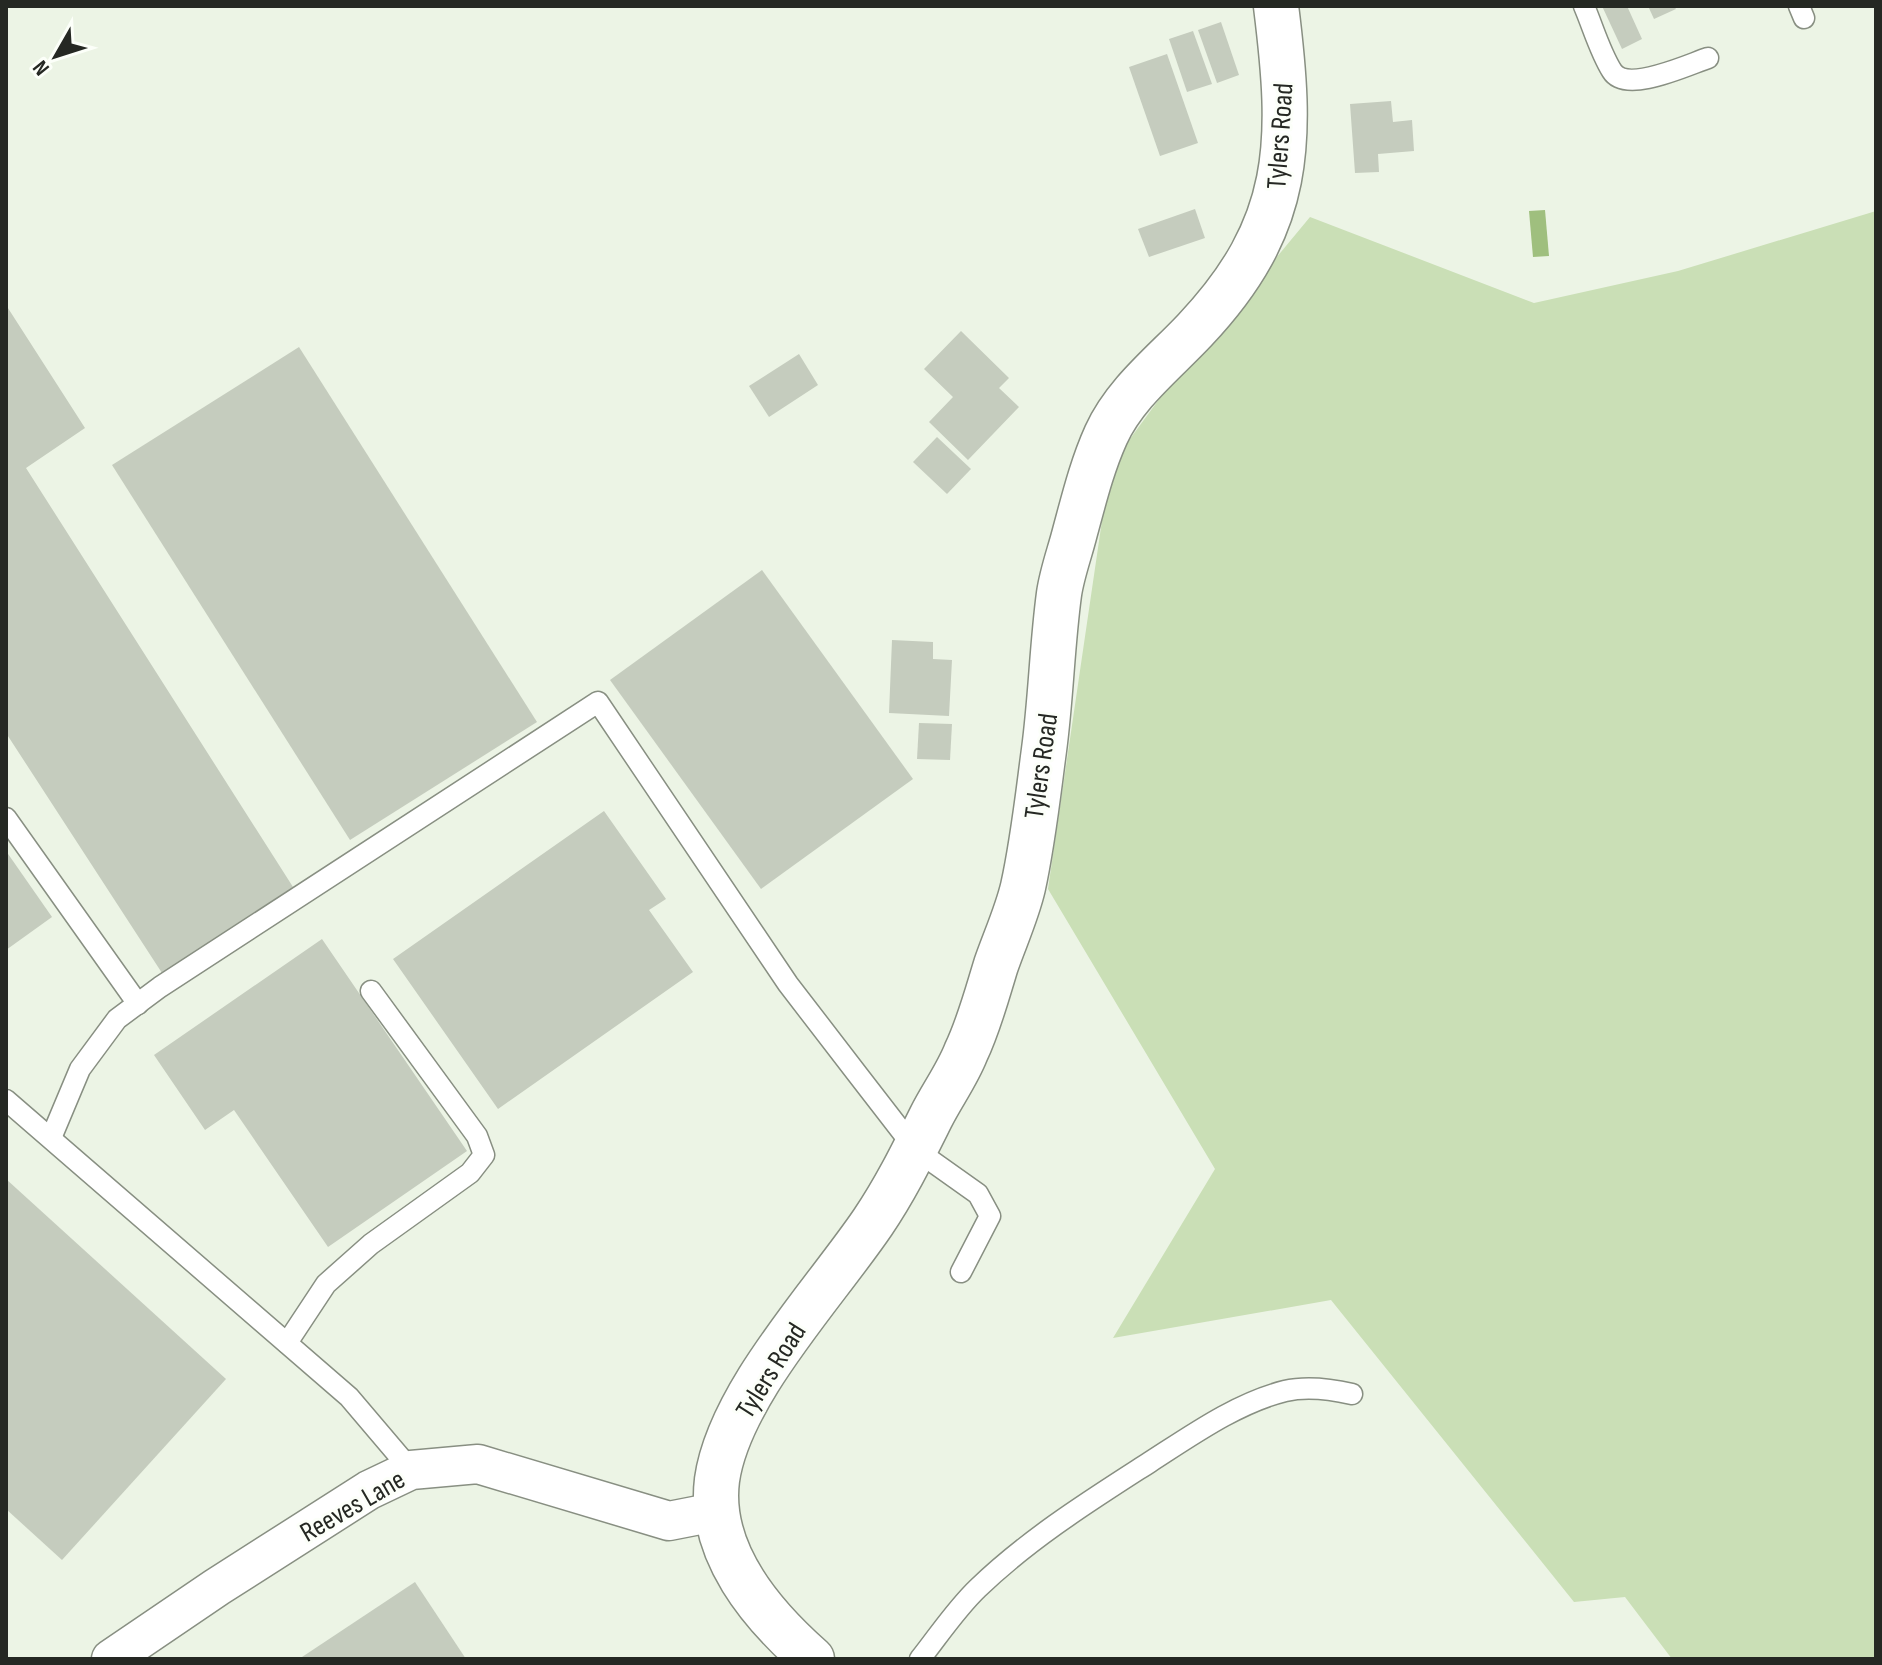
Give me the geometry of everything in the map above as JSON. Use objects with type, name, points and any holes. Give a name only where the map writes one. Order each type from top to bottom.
[{"type":"street","name":"Tylers Road","points":[[715,1512],[718,1475],[728,1441],[751,1393],[873,1221],[916,1150],[929,1119],[966,1052],[1023,889],[1044,746],[1059,589],[1088,484],[1107,431],[1140,386],[1197,329],[1235,283],[1270,221],[1283,170],[1285,96],[1276,6]]},
{"type":"street","name":"Reeves Lane","points":[[111,1659],[369,1490],[411,1470],[478,1464],[669,1521],[715,1512]]},
{"type":"street","points":[[715,1512],[725,1548],[741,1579],[785,1636],[812,1659]]},
{"type":"lane","points":[[1584,6],[1613,74],[1625,81],[1642,80],[1708,58]]},
{"type":"lane","points":[[51,1138],[80,1069],[117,1019],[598,702],[788,984],[916,1150],[978,1194],[990,1216],[961,1272]]},
{"type":"lane","points":[[6,818],[138,1004]]},
{"type":"lane","points":[[287,1343],[326,1284],[371,1244],[470,1173],[484,1155],[477,1136],[371,991]]},
{"type":"lane","points":[[6,1100],[349,1397],[411,1470]]},
{"type":"lane","points":[[920,1659],[975,1590],[1009,1560],[1073,1512],[1183,1441],[1249,1403],[1287,1390],[1325,1388],[1352,1394]]},
{"type":"shaded area","points":[[1545,210],[1549,256],[1533,257],[1529,211]]},
{"type":"shaded area","points":[[1876,211],[1876,1659],[1672,1659],[1625,1597],[1574,1602],[1331,1300],[1113,1338],[1215,1169],[1048,889],[1110,466],[1160,398],[1310,217],[1534,303],[1678,271]]},
{"type":"building","points":[[1602,6],[1627,6],[1642,39],[1622,49]]},
{"type":"building","points":[[1648,6],[1674,6],[1676,9],[1654,19]]},
{"type":"building","points":[[1221,22],[1239,75],[1217,83],[1198,30]]},
{"type":"building","points":[[1193,31],[1212,84],[1187,92],[1169,39]]},
{"type":"building","points":[[1167,54],[1198,143],[1160,156],[1129,67]]},
{"type":"building","points":[[1391,101],[1393,122],[1412,120],[1414,151],[1378,154],[1379,172],[1355,173],[1350,104]]},
{"type":"building","points":[[1195,209],[1205,238],[1149,257],[1138,229]]},
{"type":"building","points":[[6,305],[85,428],[26,468],[293,887],[162,973],[6,733]]},
{"type":"building","points":[[961,331],[1009,378],[999,388],[1019,407],[968,460],[929,422],[953,397],[924,369]]},
{"type":"building","points":[[299,347],[537,722],[350,840],[112,465]]},
{"type":"building","points":[[799,354],[818,385],[769,417],[749,386]]},
{"type":"building","points":[[937,437],[971,469],[947,494],[913,462]]},
{"type":"building","points":[[762,570],[913,779],[761,889],[610,680]]},
{"type":"building","points":[[892,640],[933,642],[933,659],[952,660],[949,716],[889,713]]},
{"type":"building","points":[[919,723],[952,724],[950,760],[917,759]]},
{"type":"building","points":[[604,811],[666,899],[649,910],[693,972],[498,1109],[393,959]]},
{"type":"building","points":[[6,851],[52,917],[6,950]]},
{"type":"building","points":[[322,939],[467,1151],[328,1247],[234,1110],[205,1130],[154,1055]]},
{"type":"building","points":[[6,1179],[226,1379],[62,1560],[6,1509]]},
{"type":"building","points":[[415,1582],[466,1659],[299,1659]]}]
